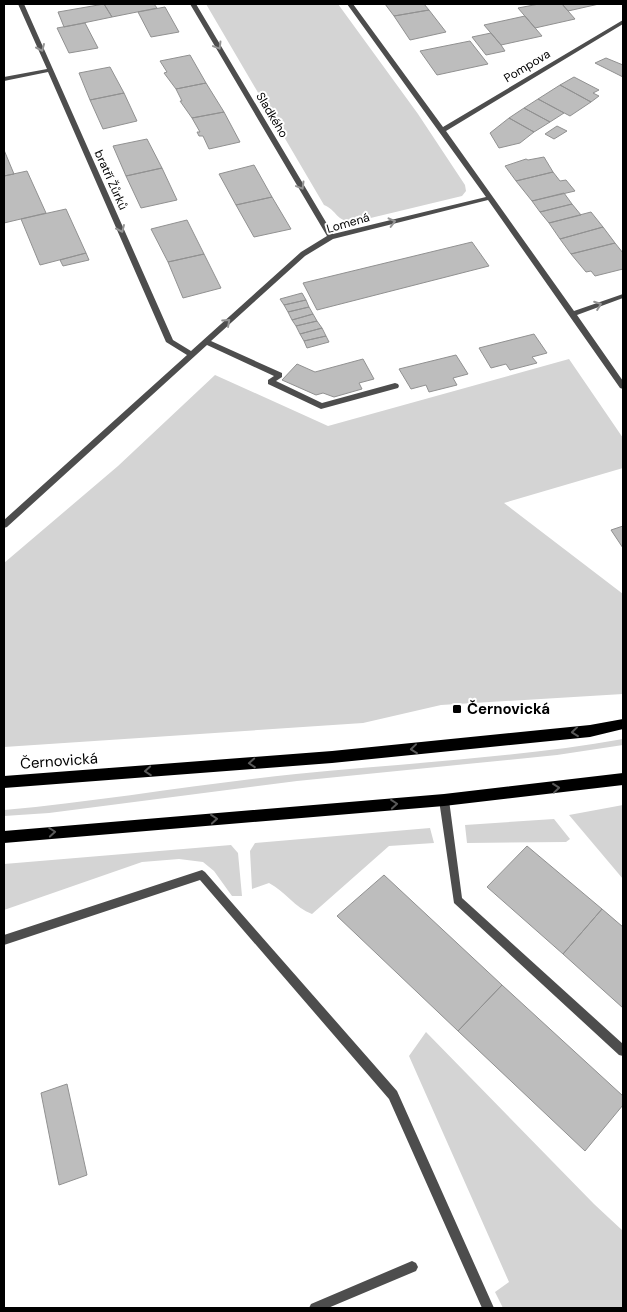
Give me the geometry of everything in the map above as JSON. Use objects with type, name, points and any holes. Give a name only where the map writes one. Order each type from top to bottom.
[{"type":"main road","name":"Černovická","points":[[4,782],[332,757],[590,730],[623,724]]},
{"type":"main road","points":[[4,836],[444,800],[623,779]]},
{"type":"street","name":"bratří Žůrků","points":[[21,4],[170,342],[192,355]]},
{"type":"street","name":"Sladkého","points":[[193,4],[331,237]]},
{"type":"street","points":[[350,4],[442,130],[623,386]]},
{"type":"street","name":"Pompova","points":[[442,130],[623,22]]},
{"type":"street","points":[[4,79],[50,70]]},
{"type":"street","name":"Lomená","points":[[4,525],[303,254],[331,237],[490,198]]},
{"type":"street","points":[[573,314],[623,296]]},
{"type":"street","points":[[206,342],[279,376],[271,382],[321,406],[395,386]]},
{"type":"street","points":[[444,800],[457,900],[623,1051]]},
{"type":"street","points":[[4,940],[202,876],[393,1095],[488,1308]]},
{"type":"street","points":[[315,1308],[412,1267]]},
{"type":"shaded area","points":[[206,4],[338,4],[418,114],[465,185],[466,191],[462,196],[354,222],[340,218],[324,205]]},
{"type":"shaded area","points":[[569,359],[623,438],[623,468],[504,503],[623,594],[623,694],[441,705],[363,723],[4,747],[4,563],[118,466],[215,375],[328,426]]},
{"type":"shaded area","points":[[623,739],[623,745],[557,755],[297,781],[49,813],[4,816],[4,810],[296,774],[501,756]]},
{"type":"shaded area","points":[[623,805],[623,879],[569,815]]},
{"type":"shaded area","points":[[554,819],[570,839],[566,842],[467,843],[465,825]]},
{"type":"shaded area","points":[[430,828],[434,843],[389,846],[312,914],[300,908],[269,883],[252,889],[250,851],[255,843]]},
{"type":"shaded area","points":[[231,845],[238,853],[242,896],[232,896],[214,871],[203,862],[179,859],[142,862],[4,910],[4,864]]},
{"type":"shaded area","points":[[426,1032],[594,1204],[623,1231],[623,1308],[503,1308],[495,1292],[509,1282],[409,1056]]},
{"type":"building","points":[[104,4],[154,4],[157,8],[112,17]]},
{"type":"building","points":[[104,4],[112,17],[64,27],[58,12]]},
{"type":"building","points":[[385,4],[424,4],[429,10],[394,16]]},
{"type":"building","points":[[539,4],[562,4],[575,19],[535,28],[518,8]]},
{"type":"building","points":[[562,4],[599,4],[568,11]]},
{"type":"building","points":[[165,7],[179,32],[151,37],[138,12]]},
{"type":"building","points":[[429,10],[446,32],[410,40],[394,16]]},
{"type":"building","points":[[525,16],[542,36],[501,45],[484,25]]},
{"type":"building","points":[[85,23],[98,48],[69,53],[57,28]]},
{"type":"building","points":[[491,33],[505,51],[486,55],[472,37]]},
{"type":"building","points":[[470,41],[488,64],[437,75],[420,51]]},
{"type":"building","points":[[190,55],[206,83],[176,89],[164,73],[167,72],[160,61]]},
{"type":"building","points":[[606,58],[623,65],[623,77],[595,63]]},
{"type":"building","points":[[110,67],[124,93],[90,100],[79,73]]},
{"type":"building","points":[[574,77],[599,90],[593,93],[599,96],[591,102],[560,85]]},
{"type":"building","points":[[206,83],[224,112],[192,118],[180,101],[182,101],[176,89]]},
{"type":"building","points":[[560,85],[591,102],[570,116],[538,99]]},
{"type":"building","points":[[124,93],[137,121],[103,129],[90,100]]},
{"type":"building","points":[[538,99],[564,113],[550,122],[524,108]]},
{"type":"building","points":[[524,108],[550,122],[534,132],[509,118]]},
{"type":"building","points":[[224,112],[240,142],[209,149],[203,136],[199,136],[197,132],[200,132],[192,118]]},
{"type":"building","points":[[509,118],[534,132],[520,143],[499,148],[490,133]]},
{"type":"building","points":[[557,126],[567,131],[554,139],[545,134]]},
{"type":"building","points":[[147,139],[162,168],[126,176],[113,146]]},
{"type":"building","points":[[4,150],[14,174],[4,176]]},
{"type":"building","points":[[544,157],[553,172],[516,181],[505,166],[526,159]]},
{"type":"building","points":[[254,165],[272,197],[236,205],[219,174]]},
{"type":"building","points":[[162,168],[177,200],[141,208],[126,176]]},
{"type":"building","points":[[27,171],[46,213],[4,223],[4,176]]},
{"type":"building","points":[[553,172],[560,181],[566,180],[575,191],[532,201],[516,181]]},
{"type":"building","points":[[564,193],[572,204],[540,212],[532,201]]},
{"type":"building","points":[[272,197],[291,229],[254,237],[236,205]]},
{"type":"building","points":[[572,204],[581,215],[549,223],[540,212]]},
{"type":"building","points":[[66,209],[86,253],[40,265],[21,219]]},
{"type":"building","points":[[591,212],[603,227],[560,239],[549,223]]},
{"type":"building","points":[[187,220],[204,254],[168,262],[151,229]]},
{"type":"building","points":[[603,227],[615,243],[571,254],[560,239]]},
{"type":"building","points":[[472,242],[489,266],[317,310],[303,283]]},
{"type":"building","points":[[615,243],[623,253],[623,269],[595,276],[591,271],[586,272],[571,254]]},
{"type":"building","points":[[86,253],[89,260],[63,266],[60,260]]},
{"type":"building","points":[[204,254],[221,288],[183,298],[168,262]]},
{"type":"building","points":[[302,293],[306,300],[284,305],[280,299]]},
{"type":"building","points":[[306,300],[309,307],[288,312],[284,305]]},
{"type":"building","points":[[309,307],[313,314],[292,320],[288,312]]},
{"type":"building","points":[[313,314],[317,321],[296,326],[292,320]]},
{"type":"building","points":[[317,321],[322,328],[300,334],[296,326]]},
{"type":"building","points":[[322,328],[326,336],[304,341],[300,334]]},
{"type":"building","points":[[534,334],[547,353],[532,357],[537,363],[510,370],[506,364],[491,368],[479,348]]},
{"type":"building","points":[[326,336],[329,342],[307,348],[304,341]]},
{"type":"building","points":[[456,355],[468,374],[453,378],[457,385],[429,392],[426,385],[411,389],[399,369]]},
{"type":"building","points":[[363,359],[374,379],[359,383],[362,389],[334,397],[323,393],[316,395],[282,380],[297,364],[315,372]]},
{"type":"building","points":[[623,526],[623,548],[611,530]]},
{"type":"building","points":[[527,846],[602,909],[563,954],[487,887]]},
{"type":"building","points":[[384,875],[502,985],[458,1031],[337,916]]},
{"type":"building","points":[[602,909],[623,927],[623,1008],[563,954]]},
{"type":"building","points":[[502,985],[623,1096],[623,1105],[585,1151],[458,1031]]},
{"type":"building","points":[[67,1084],[87,1175],[59,1185],[41,1093]]},
{"type":"place","name":"Černovická","points":[[457,709]]}]
